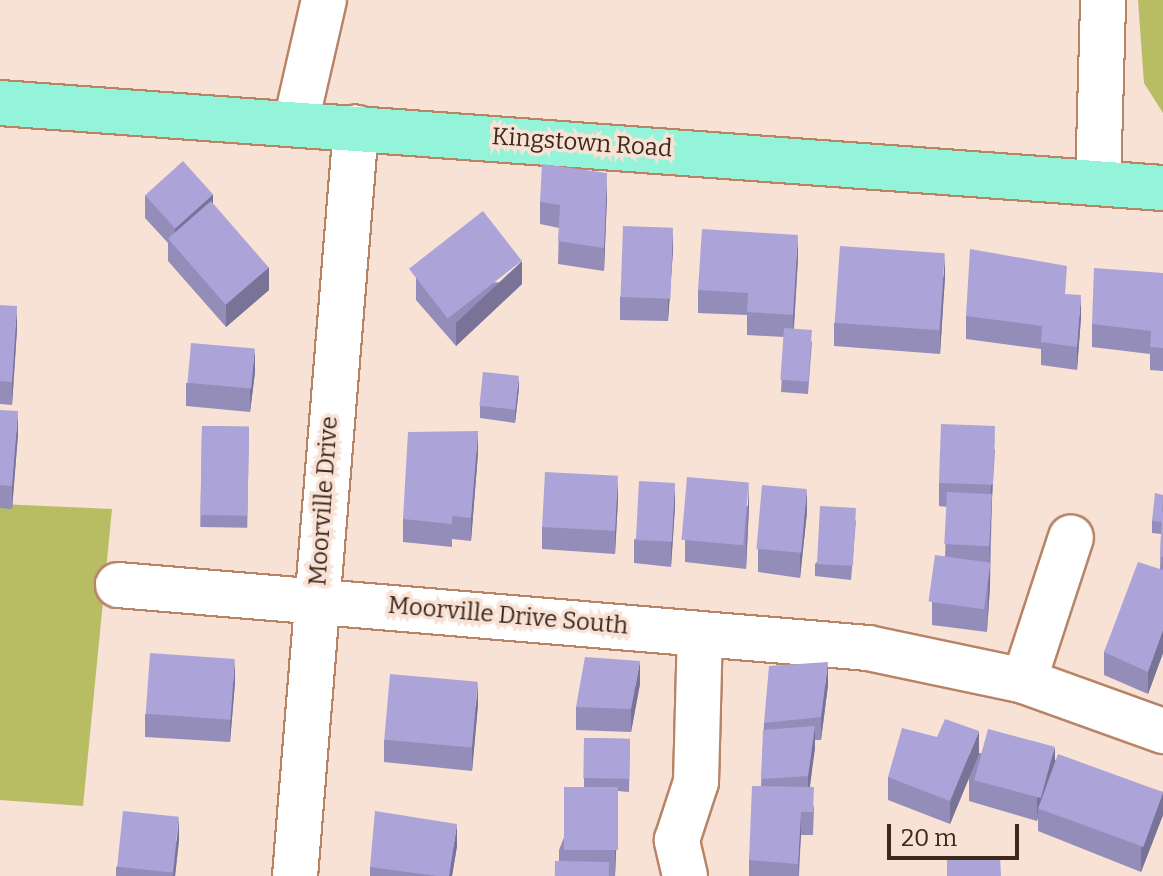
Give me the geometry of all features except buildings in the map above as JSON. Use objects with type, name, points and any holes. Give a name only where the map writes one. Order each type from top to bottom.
[{"type":"main road","name":"Kingstown Road","points":[[0,103],[296,122],[1163,188]]},
{"type":"street","points":[[296,122],[324,0]]},
{"type":"street","points":[[1098,183],[1103,0]]},
{"type":"street","name":"Moorville Drive","points":[[295,876],[356,127]]},
{"type":"street","points":[[1024,681],[1071,537]]},
{"type":"street","name":"Moorville Drive South","points":[[118,585],[868,648],[1024,681],[1163,731]]},
{"type":"street","points":[[685,876],[677,840],[696,782],[700,634]]},
{"type":"green space","points":[[1138,0],[1163,0],[1163,113],[1144,83]]},
{"type":"green space","points":[[0,504],[112,509],[83,806],[0,800]]}]
